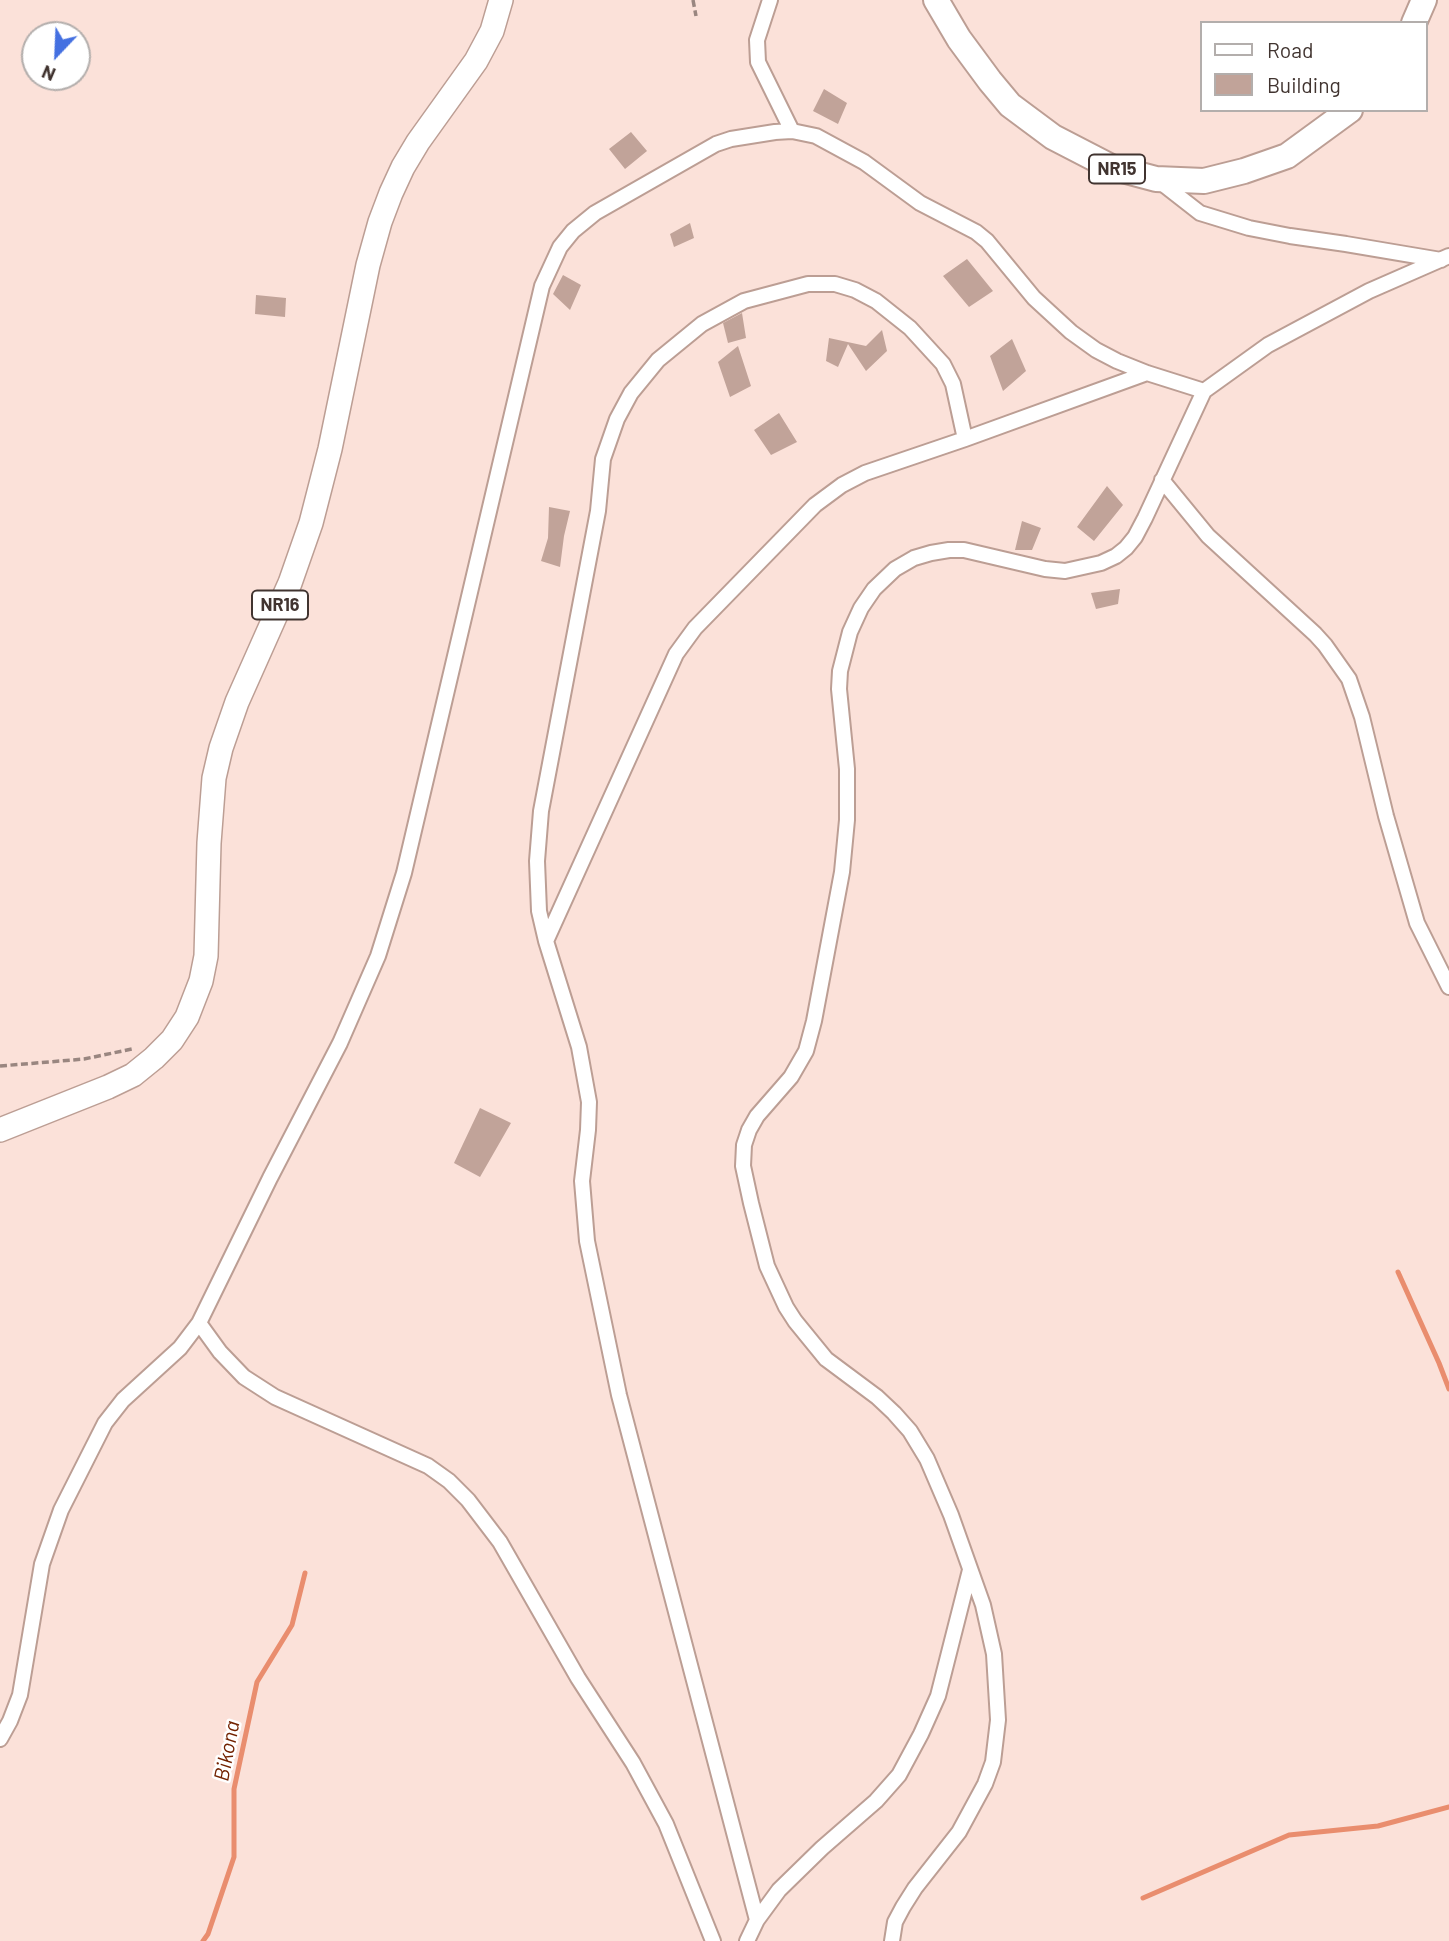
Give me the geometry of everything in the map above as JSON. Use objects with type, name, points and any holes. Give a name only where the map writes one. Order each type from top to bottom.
[{"type":"highway","name":"NR15","points":[[936,0],[959,39],[1010,105],[1053,138],[1111,167],[1156,179],[1204,181],[1287,156],[1347,112]]},
{"type":"highway","points":[[1416,21],[1424,0]]},
{"type":"main road","name":"NR16","points":[[0,1130],[133,1075],[172,1040],[187,1017],[201,981],[206,956],[209,843],[214,778],[221,748],[237,702],[290,583],[311,523],[380,222],[403,167],[476,61],[492,31],[501,0]]},
{"type":"street","points":[[770,0],[757,40],[758,62],[792,131]]},
{"type":"street","points":[[0,1738],[20,1695],[42,1564],[61,1510],[105,1423],[123,1400],[180,1348],[199,1323],[340,1043],[378,956],[404,873],[542,286],[560,247],[573,230],[595,213],[704,150],[731,139],[792,131],[816,136],[864,162],[920,203],[976,232],[1034,298],[1096,350],[1147,373],[1204,391]]},
{"type":"street","points":[[1156,179],[1200,212],[1250,228],[1446,258]]},
{"type":"street","points":[[892,1941],[895,1922],[903,1907],[959,1832],[985,1784],[993,1762],[999,1720],[994,1654],[983,1605],[951,1515],[927,1459],[910,1431],[877,1397],[825,1359],[794,1321],[767,1266],[743,1166],[744,1145],[749,1130],[757,1116],[791,1077],[806,1051],[814,1021],[842,872],[847,820],[847,769],[839,689],[840,671],[850,632],[874,589],[895,569],[914,558],[931,553],[964,551],[1065,571],[1101,563],[1116,556],[1135,537],[1204,391],[1268,345],[1369,291],[1446,258]]},
{"type":"street","points":[[757,1920],[619,1395],[587,1241],[582,1181],[589,1102],[579,1047],[545,942],[539,911],[537,861],[541,811],[598,511],[603,459],[617,419],[631,393],[658,360],[702,324],[744,301],[808,284],[835,284],[855,290],[876,302],[910,328],[943,364],[953,384],[965,439]]},
{"type":"street","points":[[545,942],[676,654],[695,628],[815,505],[842,485],[866,473],[1147,373]]},
{"type":"street","points":[[1162,480],[1208,536],[1315,634],[1349,679],[1362,717],[1386,816],[1417,923],[1449,988]]},
{"type":"street","points":[[199,1323],[220,1352],[244,1377],[275,1397],[428,1466],[449,1481],[468,1500],[500,1542],[578,1678],[633,1763],[666,1824],[713,1941]]},
{"type":"street","points":[[749,1939],[757,1920],[779,1890],[876,1801],[899,1775],[938,1696],[970,1570]]},
{"type":"path","points":[[693,0],[696,16]]},
{"type":"path","points":[[0,1066],[84,1059],[134,1048]]},
{"type":"building","points":[[824,89],[847,103],[838,124],[813,111]]},
{"type":"building","points":[[631,132],[647,151],[625,169],[609,149]]},
{"type":"building","points":[[690,223],[694,238],[674,247],[670,234]]},
{"type":"building","points":[[967,259],[993,291],[969,307],[943,276]]},
{"type":"building","points":[[563,275],[581,285],[570,310],[553,294]]},
{"type":"building","points":[[256,295],[286,298],[285,317],[255,314]]},
{"type":"building","points":[[742,313],[746,338],[728,343],[723,323]]},
{"type":"building","points":[[882,330],[887,351],[866,371],[848,344],[838,367],[826,361],[829,338],[866,346]]},
{"type":"building","points":[[1012,339],[1026,371],[1003,391],[990,356]]},
{"type":"building","points":[[738,346],[751,386],[730,397],[718,362]]},
{"type":"building","points":[[779,413],[797,442],[771,455],[754,430]]},
{"type":"building","points":[[1107,486],[1123,505],[1094,541],[1077,527]]},
{"type":"building","points":[[549,507],[570,511],[560,567],[541,561],[548,538]]},
{"type":"building","points":[[1022,521],[1041,528],[1032,550],[1015,550]]},
{"type":"building","points":[[1120,589],[1118,604],[1096,609],[1091,593]]},
{"type":"building","points":[[480,1108],[511,1123],[480,1177],[454,1163]]},
{"type":"waterway","points":[[1398,1272],[1449,1389]]},
{"type":"waterway","name":"Bikona","points":[[203,1941],[208,1934],[234,1857],[234,1789],[257,1682],[292,1625],[305,1573]]},
{"type":"waterway","points":[[1143,1898],[1289,1835],[1378,1826],[1449,1807]]}]
